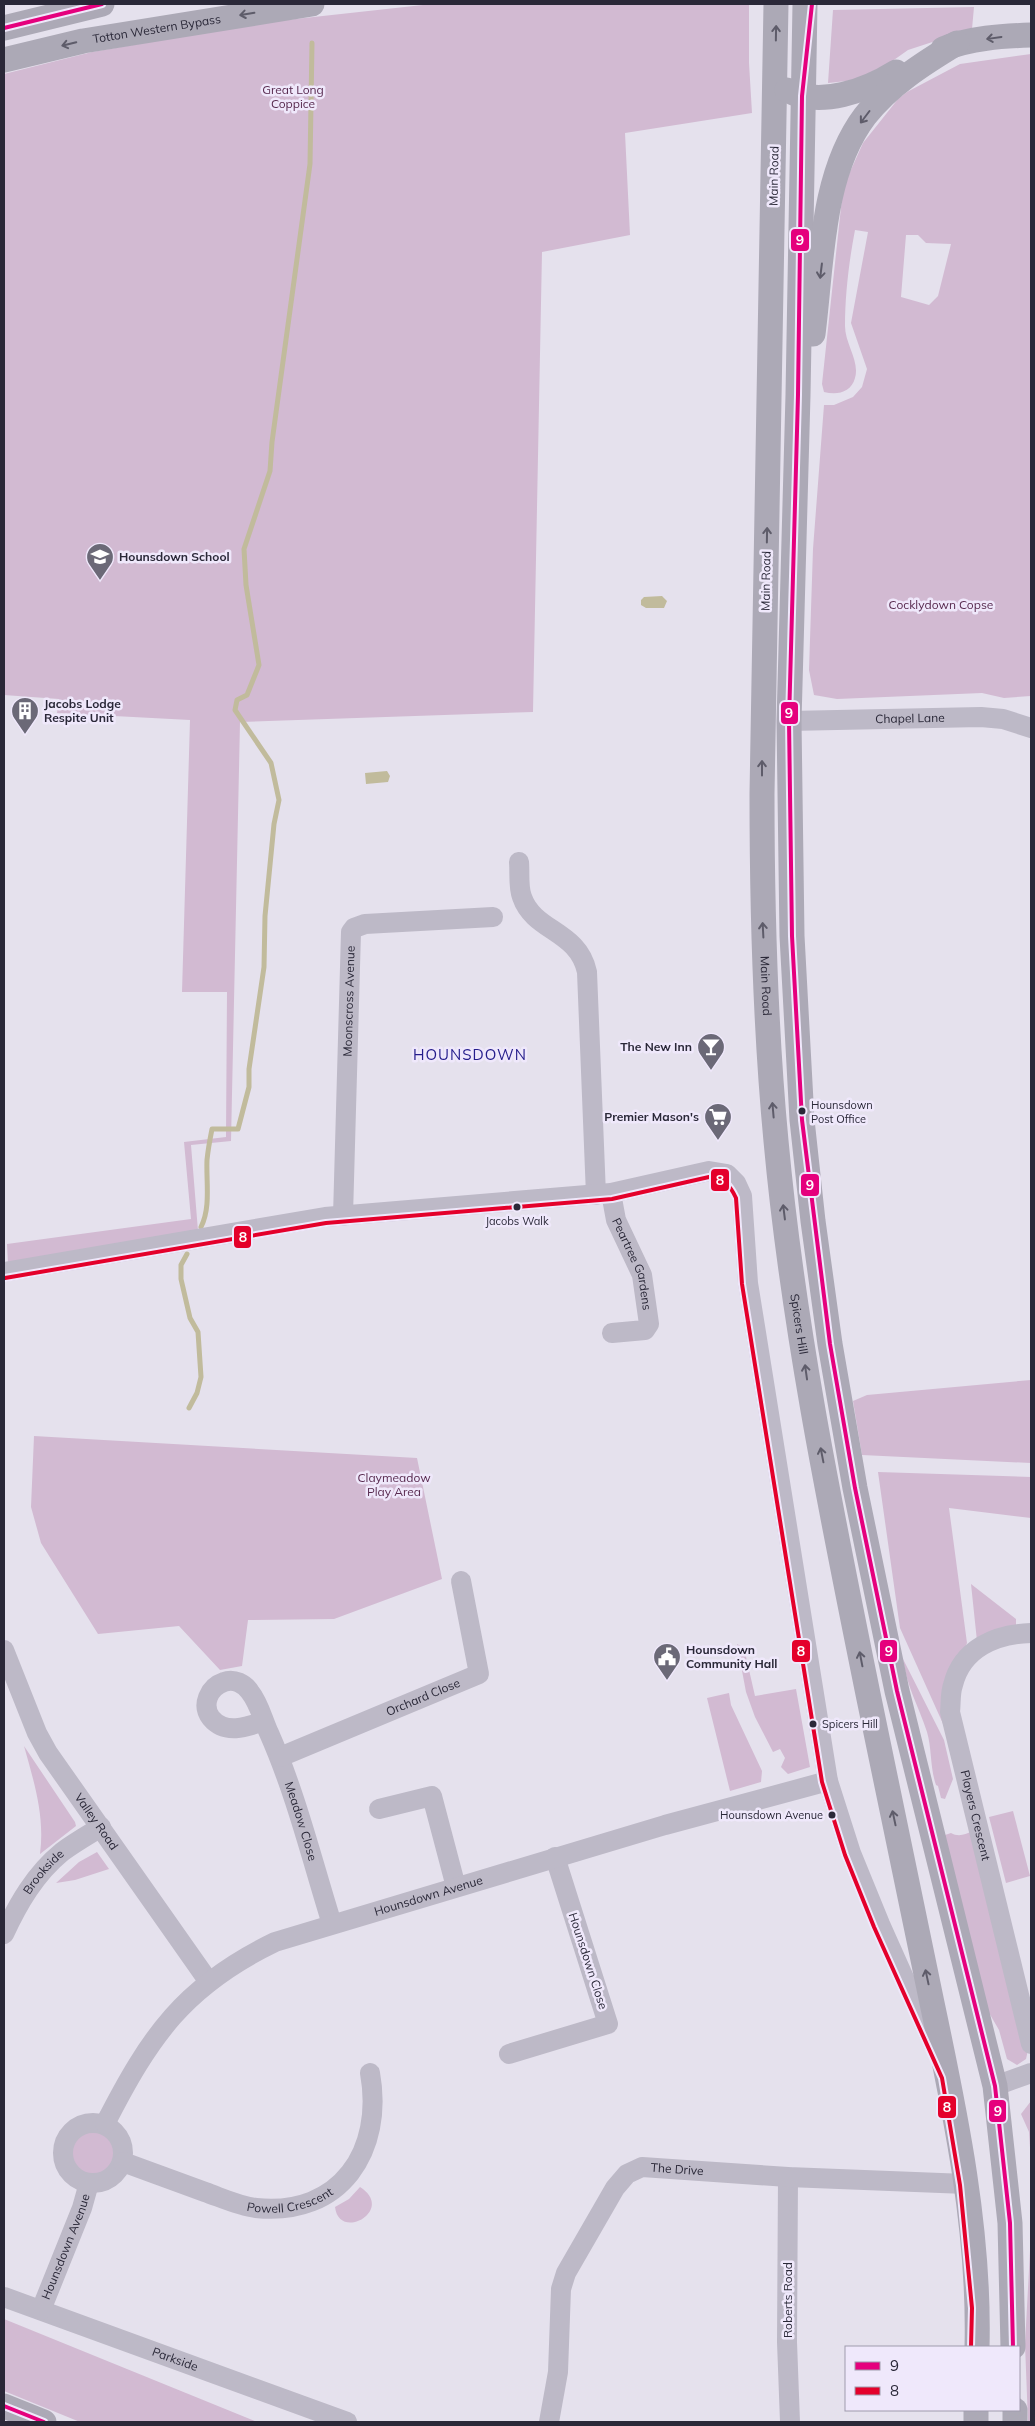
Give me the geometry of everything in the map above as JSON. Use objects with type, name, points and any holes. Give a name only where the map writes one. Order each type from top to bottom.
[{"type":"main road","points":[[4,28],[102,4]]},
{"type":"main road","name":"Totton Western Bypass","points":[[4,60],[83,41],[312,4]]},
{"type":"main road","name":"Main Road","points":[[776,4],[762,736],[762,920],[768,1042],[778,1158]]},
{"type":"main road","points":[[805,4],[805,63]]},
{"type":"main road","points":[[812,4],[802,96],[798,395],[789,721],[792,936],[806,1155],[814,1230],[841,1420],[897,1691],[995,2086],[1010,2223],[1013,2346]]},
{"type":"main road","points":[[776,72],[784,88],[802,96],[852,94],[926,56],[957,43],[1002,36],[1031,35]]},
{"type":"main road","points":[[798,395],[808,374],[830,194],[850,139],[866,114],[888,92],[916,69],[957,43]]},
{"type":"main road","name":"Spicers Hill","points":[[778,1158],[806,1373],[867,1692],[948,2076],[966,2184],[978,2308],[977,2346]]},
{"type":"main road","points":[[4,2406],[44,2422]]},
{"type":"street","name":"Chapel Lane","points":[[789,721],[981,717],[1003,719],[1031,728]]},
{"type":"street","points":[[4,1272],[271,1225],[343,1216],[604,1194],[585,963],[573,944],[542,923],[526,906],[520,890],[520,862]]},
{"type":"street","name":"Moonscross Avenue","points":[[343,1216],[351,932],[354,928],[367,924],[493,917]]},
{"type":"street","name":"Spicers Hill","points":[[604,1194],[704,1171],[719,1171],[727,1174],[736,1183],[742,1196],[748,1283],[828,1781],[851,1853],[948,2076]]},
{"type":"street","name":"Peartree Gardens","points":[[604,1194],[642,1275],[649,1324],[645,1330],[612,1333]]},
{"type":"street","name":"Orchard Close","points":[[280,1757],[479,1674],[461,1581]]},
{"type":"street","name":"Players Crescent","points":[[1031,1633],[994,1638],[974,1651],[963,1663],[952,1685],[950,1712],[1031,2044]]},
{"type":"street","name":"Valley Road","points":[[4,1650],[37,1733],[48,1753],[209,1982]]},
{"type":"street","name":"Meadow Close","points":[[264,1721],[280,1757],[332,1924]]},
{"type":"street","name":"Hounsdown Avenue","points":[[122,2162],[118,2172],[110,2179],[100,2183],[89,2183],[79,2180],[71,2174],[62,2155],[64,2145],[68,2136],[80,2126],[94,2122],[105,2124],[124,2087],[154,2038],[172,2015],[209,1982],[232,1965],[276,1942],[332,1924],[555,1857],[828,1781]]},
{"type":"street","points":[[379,1809],[432,1796],[456,1887]]},
{"type":"street","name":"Brookside","points":[[4,1934],[28,1890],[49,1865],[62,1852],[101,1827]]},
{"type":"street","name":"Hounsdown Close","points":[[509,2054],[608,2024],[555,1857]]},
{"type":"street","name":"Powell Crescent","points":[[122,2162],[250,2207],[280,2208],[322,2197],[338,2187],[351,2174],[368,2141],[374,2104],[370,2073]]},
{"type":"street","points":[[995,2086],[1031,2073]]},
{"type":"street","points":[[105,2124],[119,2136],[124,2153],[122,2162]]},
{"type":"street","name":"The Drive","points":[[549,2422],[558,2372],[561,2289],[566,2274],[616,2188],[627,2174],[642,2167],[655,2167],[788,2177],[966,2184]]},
{"type":"street","name":"Roberts Road","points":[[788,2177],[790,2422]]},
{"type":"street","name":"Hounsdown Avenue","points":[[41,2310],[82,2208],[89,2183]]},
{"type":"street","name":"Parkside","points":[[4,2297],[347,2422]]},
{"type":"green space","name":"Great Long Coppice","points":[[432,4],[749,4],[749,63],[752,113],[625,133],[630,235],[542,252],[533,712],[240,722],[231,1141],[191,1145],[198,1231],[8,1264],[7,1244],[191,1219],[184,1142],[226,1137],[227,992],[182,992],[190,720],[57,713],[59,699],[4,695],[4,74],[92,52],[259,23]]},
{"type":"green space","points":[[974,7],[972,29],[908,50],[891,62],[856,80],[828,83],[833,10]]},
{"type":"green space","name":"Cocklydown Copse","points":[[1031,54],[1031,696],[1004,698],[982,693],[837,699],[814,695],[809,670],[813,549],[824,405],[834,405],[853,397],[862,387],[867,369],[851,323],[868,232],[855,230],[848,278],[845,326],[847,339],[856,365],[855,378],[850,387],[843,392],[824,392],[822,384],[845,183],[863,143],[898,99],[907,92],[960,64]],"holes":[[[906,235],[918,235],[926,243],[951,244],[938,296],[929,305],[901,297]]]},
{"type":"green space","points":[[1031,1380],[1031,1463],[862,1455],[853,1401],[867,1395]]},
{"type":"green space","name":"Claymeadow Play Area","points":[[34,1436],[417,1458],[442,1579],[334,1619],[248,1620],[242,1666],[220,1670],[179,1626],[98,1634],[41,1543],[31,1507]]},
{"type":"green space","points":[[878,1472],[1031,1477],[1031,1518],[949,1508],[967,1643],[944,1691],[944,1726],[900,1628]]},
{"type":"green space","points":[[971,1584],[1016,1619],[1016,1626],[977,1641]]},
{"type":"green space","points":[[737,1644],[744,1648],[755,1696],[796,1689],[810,1767],[788,1774],[781,1767],[785,1758],[780,1749],[773,1752],[755,1717],[746,1692]]},
{"type":"green space","points":[[903,1659],[944,1740],[953,1779],[945,1799],[941,1798],[938,1786],[936,1785],[927,1732],[910,1687]]},
{"type":"green space","points":[[729,1693],[731,1705],[762,1771],[761,1782],[730,1791],[707,1698]]},
{"type":"green space","points":[[24,1746],[76,1826],[40,1854],[40,1813]]},
{"type":"green space","points":[[1013,1811],[1030,1876],[1006,1883],[989,1817]]},
{"type":"green space","points":[[972,1831],[1028,2050],[1026,2059],[1017,2065],[1007,2059],[999,2030],[988,2011],[942,1836],[951,1833],[962,1835]]},
{"type":"green space","points":[[97,1852],[109,1869],[75,1880],[56,1883],[79,1862]]},
{"type":"green space","points":[[1031,2101],[1031,2163],[1029,2132],[1021,2114]]},
{"type":"green space","points":[[92,2131],[104,2135],[110,2141],[114,2153],[110,2165],[104,2171],[92,2175],[80,2171],[74,2165],[70,2153],[74,2141],[80,2135]]},
{"type":"green space","points":[[360,2187],[369,2196],[372,2205],[369,2213],[362,2219],[346,2222],[339,2217],[335,2207],[349,2199]]},
{"type":"green space","points":[[1031,2232],[1031,2422],[1028,2422],[1025,2344]]},
{"type":"green space","points":[[4,2319],[257,2422],[80,2422],[4,2391]]},
{"type":"shaded area","points":[[662,596],[667,601],[664,608],[646,608],[641,605],[641,600],[644,597]]},
{"type":"shaded area","points":[[387,771],[390,776],[388,782],[366,784],[365,773]]},
{"type":"waterway","points":[[201,1227],[207,1203],[207,1160],[212,1129],[238,1129],[249,1087],[249,1069],[264,967],[265,916],[274,824],[279,800],[271,763],[235,710],[237,700],[247,695],[259,665],[246,585],[244,549],[270,471],[272,442],[310,164],[312,43]]},
{"type":"waterway","points":[[187,1254],[181,1265],[181,1279],[190,1318],[198,1332],[201,1377],[197,1393],[189,1408]]},
{"type":"transit line","name":"9","points":[[4,28],[102,4]]},
{"type":"transit line","name":"9","points":[[812,4],[802,96],[798,395],[789,721],[792,936],[802,1120],[830,1344],[855,1488],[897,1691],[995,2086],[1010,2223],[1013,2346]]},
{"type":"transit line","name":"8","points":[[5,1278],[326,1223],[612,1199],[709,1177],[719,1179],[731,1189],[736,1198],[742,1284],[822,1782],[845,1855],[874,1927],[942,2078],[960,2185],[972,2308],[971,2346]]},
{"type":"transit line","name":"9","points":[[4,2406],[44,2422]]},
{"type":"place","name":"Hounsdown School","points":[[100,581]]},
{"type":"place","name":"Jacobs Lodge Respite Unit","points":[[25,735]]},
{"type":"place","name":"The New Inn","points":[[711,1071]]},
{"type":"place","name":"Hounsdown Post Office","points":[[802,1111]]},
{"type":"place","name":"Premier Mason's","points":[[718,1141]]},
{"type":"place","name":"Jacobs Walk","points":[[517,1207]]},
{"type":"place","name":"Hounsdown Community Hall","points":[[667,1681]]},
{"type":"place","name":"Spicers Hill","points":[[813,1724]]},
{"type":"place","name":"Hounsdown Avenue","points":[[832,1815]]},
{"type":"district","name":"HOUNSDOWN","points":[[470,1055]]}]
